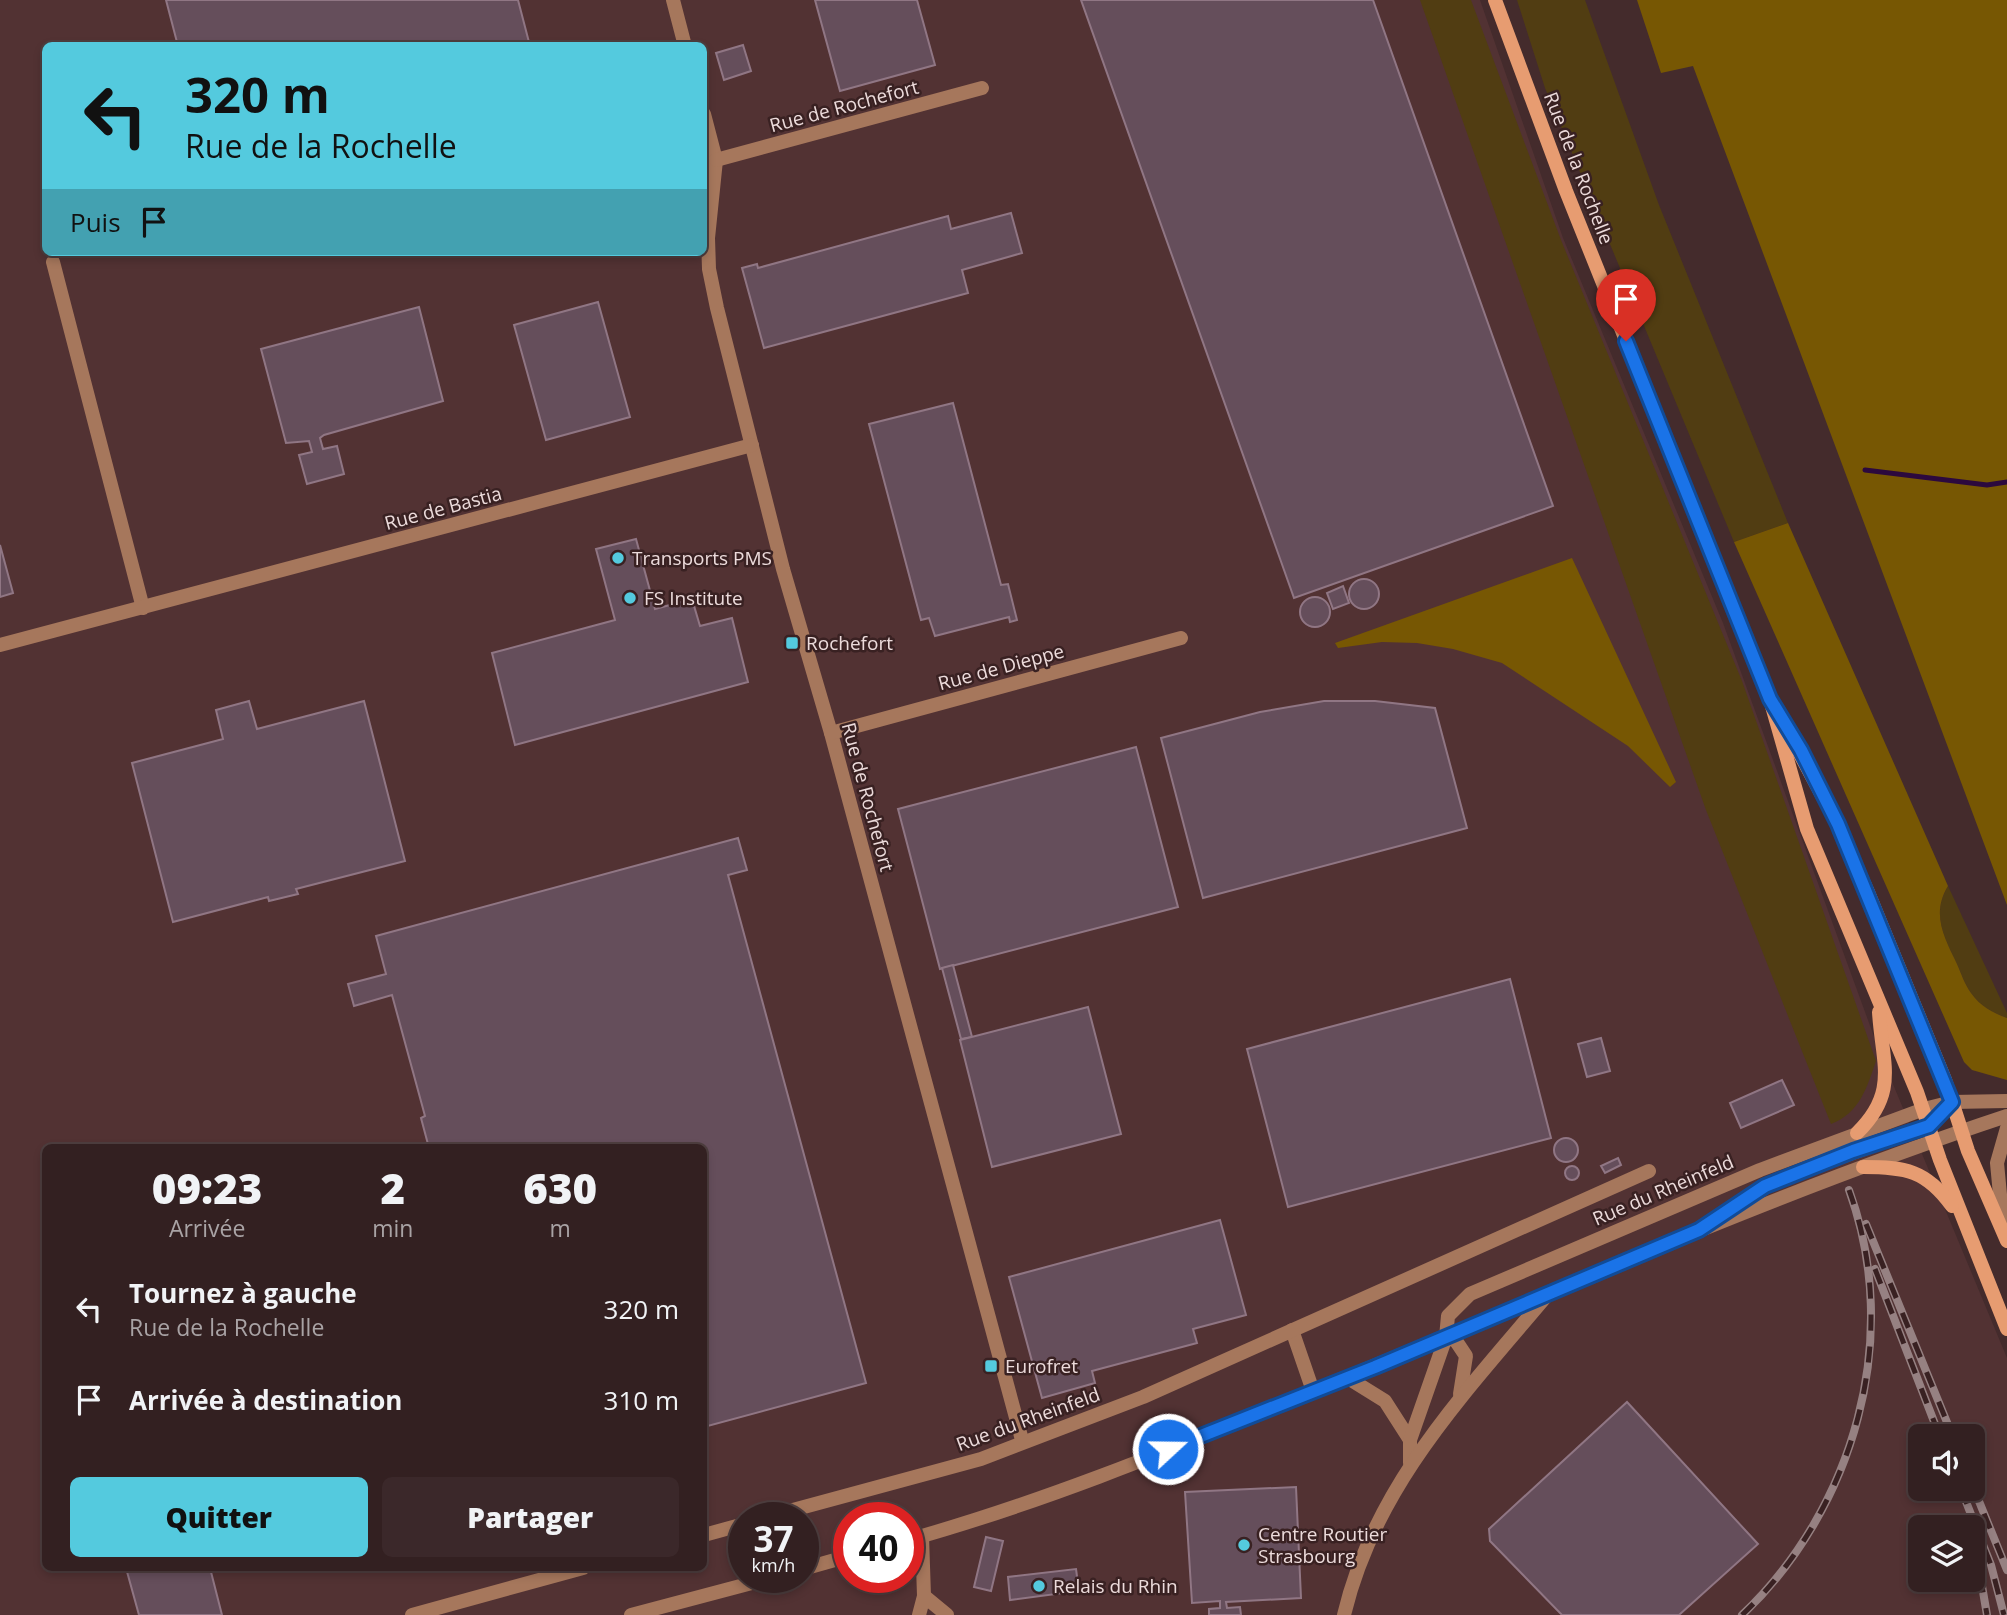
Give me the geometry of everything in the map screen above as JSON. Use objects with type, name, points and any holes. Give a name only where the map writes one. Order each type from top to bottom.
[{"type":"main road","name":"Rue de la Rochelle","points":[[1495,0],[1566,191],[1770,699],[1807,829],[1924,1109],[1934,1142],[2007,1329]]},
{"type":"main road","name":"Rue de la Rochelle","points":[[1770,699],[1801,750],[1838,824],[1952,1102],[1960,1132],[2006,1238]]},
{"type":"main road","points":[[1857,1133],[1879,1105],[1886,1083],[1878,1000]]},
{"type":"main road","points":[[1863,1167],[1903,1168],[1912,1171],[1944,1194],[1964,1221]]},
{"type":"street","points":[[673,0],[684,42]]},
{"type":"street","name":"Rue de Rochefort","points":[[716,160],[982,88]]},
{"type":"street","name":"Rue de Rochefort","points":[[707,126],[716,160],[708,239],[709,269],[783,569],[831,733],[1022,1440]]},
{"type":"street","points":[[54,262],[143,608]]},
{"type":"street","name":"Rue de Bastia","points":[[0,645],[752,445]]},
{"type":"street","name":"Rue de Dieppe","points":[[831,733],[1181,638]]},
{"type":"street","name":"Rue du Rheinfeld","points":[[1446,1336],[1448,1315],[1455,1305],[1492,1283],[1760,1170],[1924,1109],[1952,1102],[2007,1101]]},
{"type":"street","name":"Rue du Rheinfeld","points":[[1699,1230],[1765,1186],[1860,1148],[1929,1126],[1952,1102]]},
{"type":"street","name":"Rue du Rheinfeld","points":[[924,1535],[1035,1499],[1349,1378],[1699,1230],[1863,1167],[2007,1116]]},
{"type":"street","points":[[2006,1238],[1997,1163],[2001,1140],[2007,1128]]},
{"type":"street","name":"Rue du Rheinfeld","points":[[819,1503],[981,1459],[1022,1440],[1143,1397],[1649,1171]]},
{"type":"street","points":[[1344,1615],[1362,1554],[1410,1463],[1460,1395],[1548,1294]]},
{"type":"street","points":[[1292,1330],[1313,1391]]},
{"type":"street","points":[[1410,1463],[1410,1440],[1446,1336],[1456,1341],[1466,1356],[1460,1395]]},
{"type":"street","points":[[1349,1378],[1385,1401],[1410,1440]]},
{"type":"street","points":[[707,1534],[728,1528]]},
{"type":"street","points":[[412,1615],[572,1571]]},
{"type":"street","points":[[631,1615],[728,1589]]},
{"type":"street","points":[[919,1615],[924,1593]]},
{"type":"street","points":[[924,1596],[947,1615]]},
{"type":"shaded area","points":[[0,0],[1480,0],[1563,238],[1723,623],[1880,1053],[2007,1358],[2007,1615],[0,1615]]},
{"type":"shaded area","points":[[1420,0],[1471,0],[1561,240],[1742,681],[1876,1061],[1856,1106],[1831,1124],[1706,810]]},
{"type":"shaded area","points":[[1517,0],[1585,0],[1659,205],[1788,523],[1734,542],[1545,88]]},
{"type":"shaded area","points":[[1637,0],[2007,0],[2007,905],[1693,66],[1661,73]]},
{"type":"shaded area","points":[[1788,523],[1948,886],[1940,906],[1941,925],[1965,983],[1978,1002],[2007,1018],[2007,1080],[1972,1070],[1964,1062],[1734,542]]},
{"type":"shaded area","points":[[1572,558],[1676,782],[1670,787],[1628,746],[1502,663],[1453,649],[1417,643],[1382,642],[1338,648],[1335,643]]},
{"type":"shaded area","points":[[1948,886],[2007,1018],[1978,1002],[1965,983],[1941,925],[1940,906]]},
{"type":"building","points":[[166,0],[518,0],[529,42],[177,42]]},
{"type":"building","points":[[815,0],[917,0],[935,65],[840,91]]},
{"type":"building","points":[[1081,0],[1373,0],[1553,506],[1294,598]]},
{"type":"building","points":[[743,45],[751,71],[724,80],[716,53]]},
{"type":"building","points":[[1011,213],[1022,253],[962,270],[968,293],[764,348],[742,268],[757,264],[758,268],[948,216],[951,229]]},
{"type":"building","points":[[598,302],[630,417],[546,440],[514,325]]},
{"type":"building","points":[[419,307],[443,401],[324,435],[320,438],[323,449],[337,446],[344,474],[307,484],[299,455],[312,452],[309,441],[286,443],[261,349]]},
{"type":"building","points":[[953,403],[1001,585],[1008,584],[1017,620],[1010,622],[1009,617],[935,636],[929,618],[921,620],[869,424]]},
{"type":"building","points":[[636,539],[655,609],[692,599],[700,626],[732,618],[748,682],[515,745],[492,653],[615,620],[596,549]]},
{"type":"building","points":[[0,545],[13,593],[0,597]]},
{"type":"building","points":[[1364,579],[1375,583],[1379,594],[1375,605],[1364,609],[1353,605],[1349,594],[1353,583]]},
{"type":"building","points":[[1343,586],[1349,603],[1333,609],[1327,593]]},
{"type":"building","points":[[1315,597],[1326,601],[1330,612],[1326,623],[1315,627],[1304,623],[1300,612],[1304,601]]},
{"type":"building","points":[[249,701],[257,729],[364,701],[405,861],[296,889],[298,894],[269,901],[268,897],[173,922],[132,763],[223,739],[216,710]]},
{"type":"building","points":[[1324,701],[1375,701],[1435,708],[1467,828],[1203,898],[1161,738],[1260,712]]},
{"type":"building","points":[[1136,747],[1178,907],[940,969],[898,809]]},
{"type":"building","points":[[738,838],[747,870],[728,875],[866,1383],[707,1426],[707,1144],[428,1144],[421,1118],[425,1116],[392,995],[354,1006],[348,984],[386,974],[376,936]]},
{"type":"building","points":[[953,965],[972,1037],[961,1039],[942,968]]},
{"type":"building","points":[[1510,979],[1551,1138],[1288,1207],[1247,1049]]},
{"type":"building","points":[[1088,1007],[1121,1134],[992,1167],[960,1040]]},
{"type":"building","points":[[1601,1038],[1610,1071],[1587,1077],[1578,1044]]},
{"type":"building","points":[[1782,1080],[1794,1105],[1741,1128],[1730,1103]]},
{"type":"building","points":[[1566,1138],[1577,1145],[1578,1150],[1571,1161],[1566,1162],[1555,1155],[1554,1150],[1561,1139]]},
{"type":"building","points":[[1618,1158],[1621,1165],[1605,1173],[1601,1166]]},
{"type":"building","points":[[1572,1166],[1577,1168],[1577,1178],[1572,1180],[1567,1178],[1565,1173],[1567,1168]]},
{"type":"building","points":[[1220,1220],[1246,1315],[1193,1329],[1197,1343],[1092,1371],[1095,1383],[1042,1398],[1009,1277]]},
{"type":"building","points":[[1627,1402],[1758,1544],[1679,1615],[1562,1615],[1490,1541],[1489,1529]]},
{"type":"building","name":"Centre Routier Strasbourg","points":[[1296,1487],[1301,1598],[1226,1602],[1227,1608],[1240,1607],[1241,1615],[1209,1615],[1209,1609],[1220,1608],[1220,1601],[1192,1603],[1185,1492]]},
{"type":"building","points":[[986,1537],[1003,1541],[991,1591],[974,1587]]},
{"type":"building","points":[[1076,1569],[1079,1591],[1010,1600],[1008,1577]]},
{"type":"building","points":[[127,1571],[211,1571],[222,1615],[139,1615]]},
{"type":"waterway","points":[[1865,470],[1987,485],[2007,482]]},
{"type":"railway","points":[[1742,1615],[1781,1572],[1814,1525],[1839,1473],[1858,1418],[1868,1362],[1871,1304],[1865,1246],[1849,1190]]},
{"type":"railway","points":[[1866,1224],[1948,1424]]},
{"type":"railway","points":[[1875,1269],[1935,1424]]},
{"type":"railway","points":[[1966,1501],[1991,1565],[2004,1615]]},
{"type":"railway","points":[[1979,1501],[2007,1570]]},
{"type":"railway","points":[[1983,1592],[1987,1615]]},
{"type":"place","name":"Transports PMS","points":[[618,558]]},
{"type":"place","name":"FS Institute","points":[[630,598]]},
{"type":"place","name":"Rochefort","points":[[792,643]]},
{"type":"place","name":"Eurofret","points":[[991,1366]]},
{"type":"place","name":"Centre Routier Strasbourg","points":[[1244,1545]]},
{"type":"place","name":"Relais du Rhin","points":[[1039,1586]]},
{"type":"route","points":[[1168,1449],[1375,1367],[1699,1230],[1765,1186],[1868,1145],[1929,1126],[1952,1102],[1838,824],[1801,750],[1770,699],[1626,341]]}]
